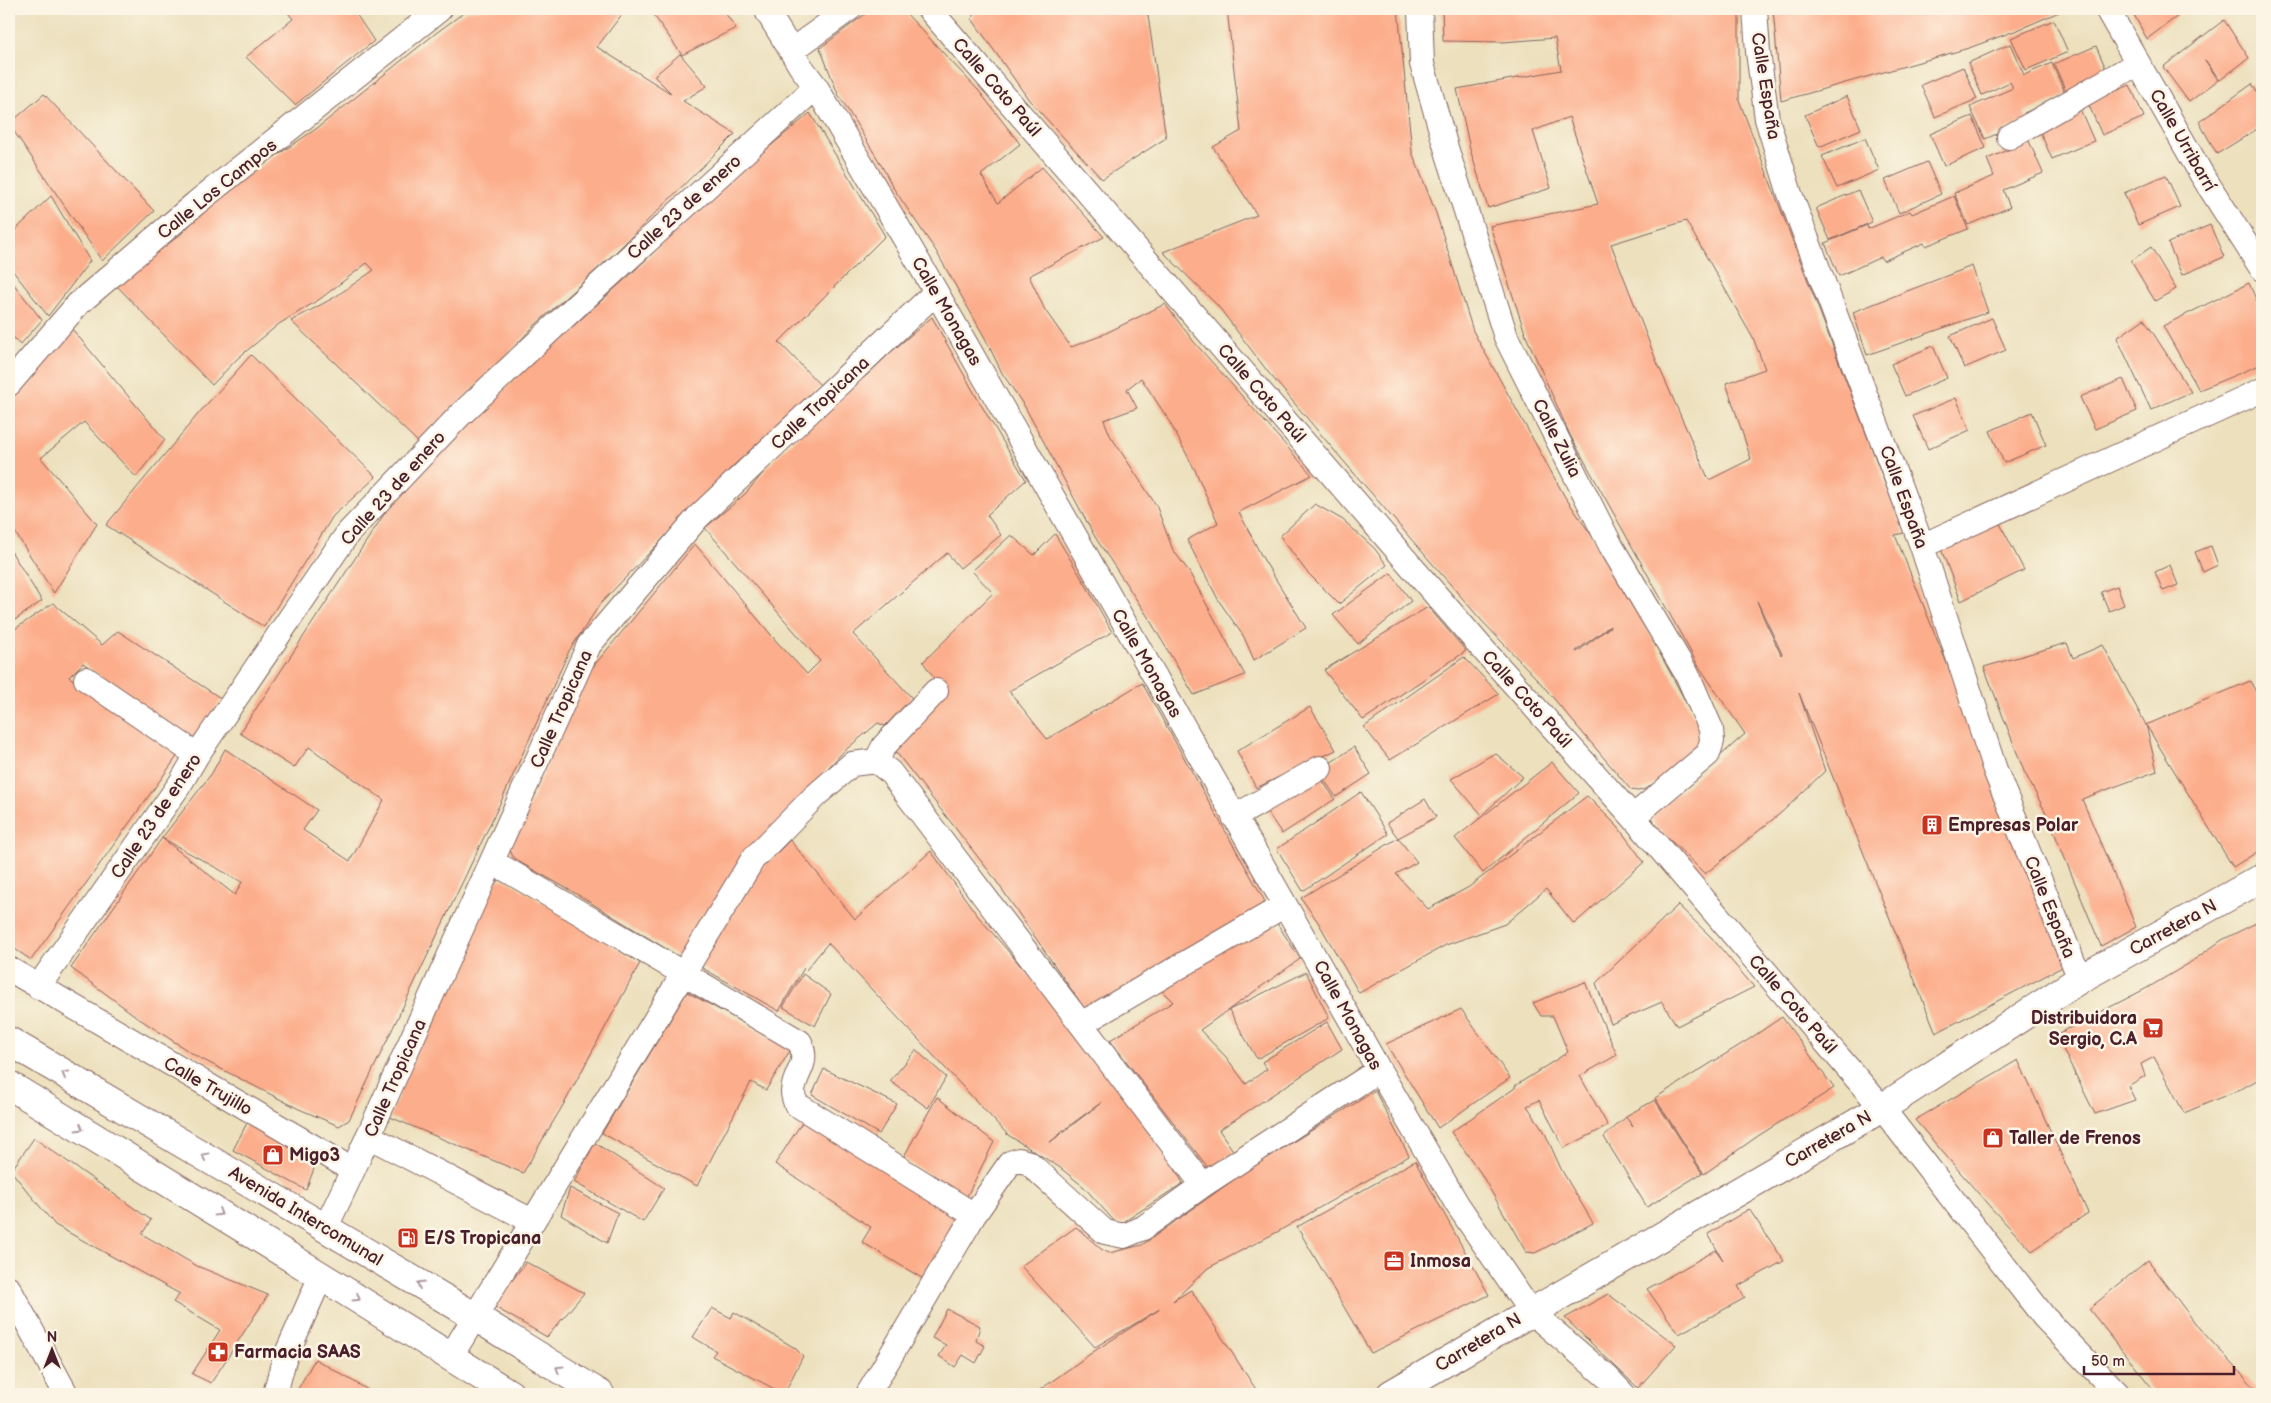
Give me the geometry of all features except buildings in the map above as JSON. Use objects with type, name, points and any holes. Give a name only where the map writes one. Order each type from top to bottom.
[{"type":"main road","name":"Carretera N","points":[[1391,1394],[1882,1108],[2080,980],[2262,878]]},
{"type":"main road","name":"Avenida Intercomunal","points":[[9,1041],[326,1227],[600,1394]]},
{"type":"main road","points":[[9,1085],[510,1394]]},
{"type":"street","name":"Calle Los Campos","points":[[9,384],[78,304],[196,202],[440,9]]},
{"type":"street","points":[[791,51],[848,9]]},
{"type":"street","name":"Calle Coto Paúl","points":[[932,9],[1480,647],[1633,817],[1882,1108],[2044,1317],[2118,1394]]},
{"type":"street","name":"Calle Zulia","points":[[1420,9],[1422,64],[1447,151],[1506,337],[1611,546],[1688,676],[1712,729],[1712,741],[1708,754],[1633,817]]},
{"type":"street","name":"Calle España","points":[[1755,9],[1758,52],[1767,119],[1790,194],[1922,546],[1995,770],[2080,980]]},
{"type":"street","name":"Calle Urribarrí","points":[[2107,9],[2202,175],[2262,269]]},
{"type":"street","name":"Calle Monagas","points":[[763,10],[816,87],[936,292],[1234,817],[1458,1204],[1530,1312],[1607,1377],[1623,1394]]},
{"type":"street","points":[[2009,137],[2138,63]]},
{"type":"street","name":"Calle 23 de enero","points":[[38,988],[180,784],[197,755],[348,533],[459,416],[576,306],[816,87]]},
{"type":"street","name":"Calle Tropicana","points":[[353,1170],[589,646],[698,517],[936,292]]},
{"type":"street","points":[[1922,546],[2262,390]]},
{"type":"street","points":[[86,679],[197,755]]},
{"type":"street","points":[[876,761],[884,746],[936,691]]},
{"type":"street","points":[[451,1356],[753,859],[815,796],[852,764],[876,761],[890,772],[1203,1185]]},
{"type":"street","points":[[1234,817],[1320,768]]},
{"type":"street","points":[[493,862],[800,1042],[804,1052],[803,1062],[793,1092],[796,1104],[974,1215]]},
{"type":"street","points":[[1081,1024],[1285,904]]},
{"type":"street","name":"Calle Trujillo","points":[[9,969],[38,988],[353,1170]]},
{"type":"street","points":[[868,1394],[974,1215],[1010,1163],[1019,1160],[1029,1163],[1105,1232],[1124,1236],[1143,1228],[1203,1185],[1379,1070]]},
{"type":"street","points":[[368,1136],[532,1221]]},
{"type":"street","points":[[326,1227],[353,1170]]},
{"type":"street","points":[[275,1394],[284,1360],[321,1276]]},
{"type":"street","points":[[9,1288],[66,1394]]},
{"type":"place","name":"Empresas Polar","points":[[1932,825]]},
{"type":"place","name":"Distribuidora Sergio, C.A","points":[[2153,1028]]},
{"type":"place","name":"Taller de Frenos","points":[[1993,1138]]},
{"type":"place","name":"Migo3","points":[[273,1155]]},
{"type":"place","name":"E/S Tropicana","points":[[408,1238]]},
{"type":"place","name":"Inmosa","points":[[1394,1261]]},
{"type":"place","name":"Farmacia SAAS","points":[[218,1352]]}]
